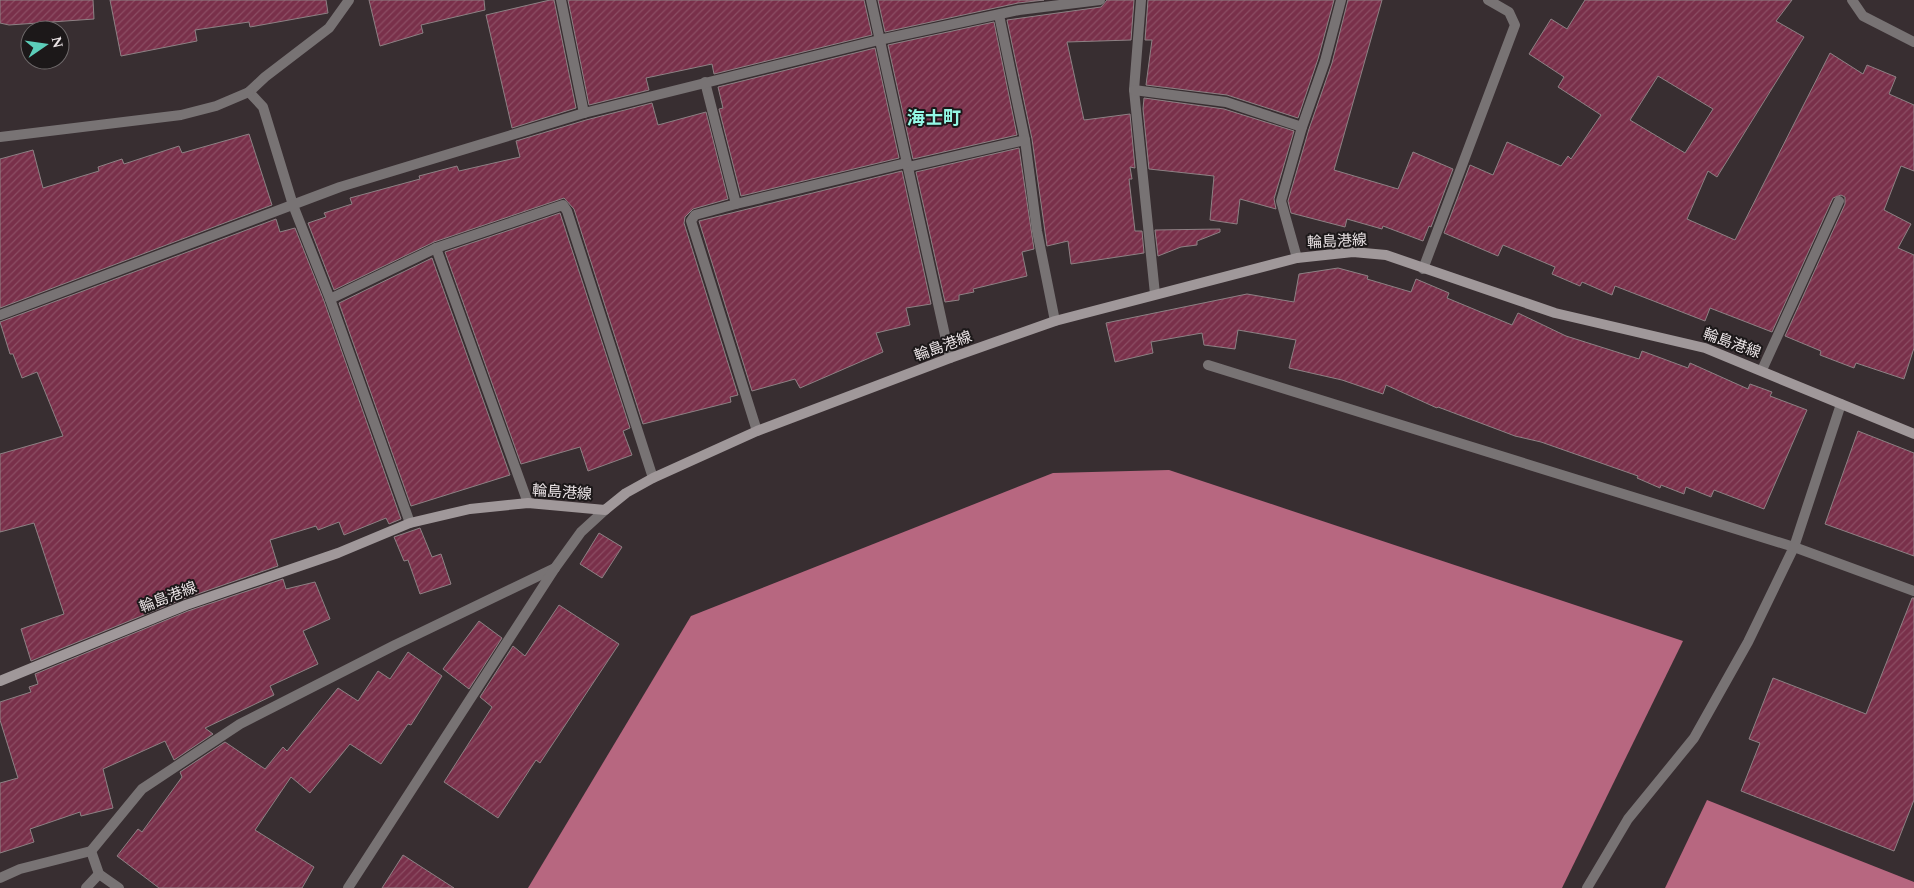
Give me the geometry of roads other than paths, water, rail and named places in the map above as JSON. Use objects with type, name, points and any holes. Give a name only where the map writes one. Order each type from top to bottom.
[{"type":"main road","name":"輪島港線","points":[[0,680],[186,605],[338,553],[410,523],[470,509],[528,503],[605,510],[626,492],[757,431],[950,358],[1055,321],[1297,258],[1353,252],[1386,255],[1555,313],[1705,348],[1914,434]]},
{"type":"street","points":[[0,136],[181,115],[216,106],[249,92],[265,77],[329,28],[349,0]]},
{"type":"street","points":[[562,0],[584,113]]},
{"type":"street","points":[[871,0],[950,358]]},
{"type":"street","points":[[0,315],[340,187],[584,113],[879,40],[999,15],[1018,5],[1100,0]]},
{"type":"street","points":[[1141,0],[1134,90],[1155,294]]},
{"type":"street","points":[[1297,258],[1282,201],[1302,127],[1325,61],[1341,0]]},
{"type":"street","points":[[1424,268],[1515,25],[1509,12],[1488,0]]},
{"type":"street","points":[[1852,0],[1863,16],[1914,42]]},
{"type":"street","points":[[999,15],[1025,140],[1037,231],[1055,321]]},
{"type":"street","points":[[705,82],[736,204]]},
{"type":"street","points":[[1134,90],[1226,102],[1302,127]]},
{"type":"street","points":[[249,92],[263,107],[293,205],[330,299],[410,523]]},
{"type":"street","points":[[757,431],[691,221],[695,215],[907,165],[1025,140]]},
{"type":"street","points":[[1762,370],[1839,201]]},
{"type":"street","points":[[330,299],[436,248],[558,206],[565,207],[653,478]]},
{"type":"street","points":[[436,248],[528,503]]},
{"type":"street","points":[[1208,365],[1794,547],[1914,591]]},
{"type":"street","points":[[1587,888],[1628,819],[1694,738],[1748,642],[1794,547],[1841,404]]},
{"type":"street","points":[[348,888],[556,568],[581,532],[605,510]]},
{"type":"street","points":[[0,878],[20,869],[91,851],[142,789],[240,724],[395,645],[556,568]]},
{"type":"street","points":[[91,851],[99,874],[119,888]]},
{"type":"street","points":[[86,888],[99,874]]},
{"type":"district","name":"海士町","points":[[934,118]]}]
